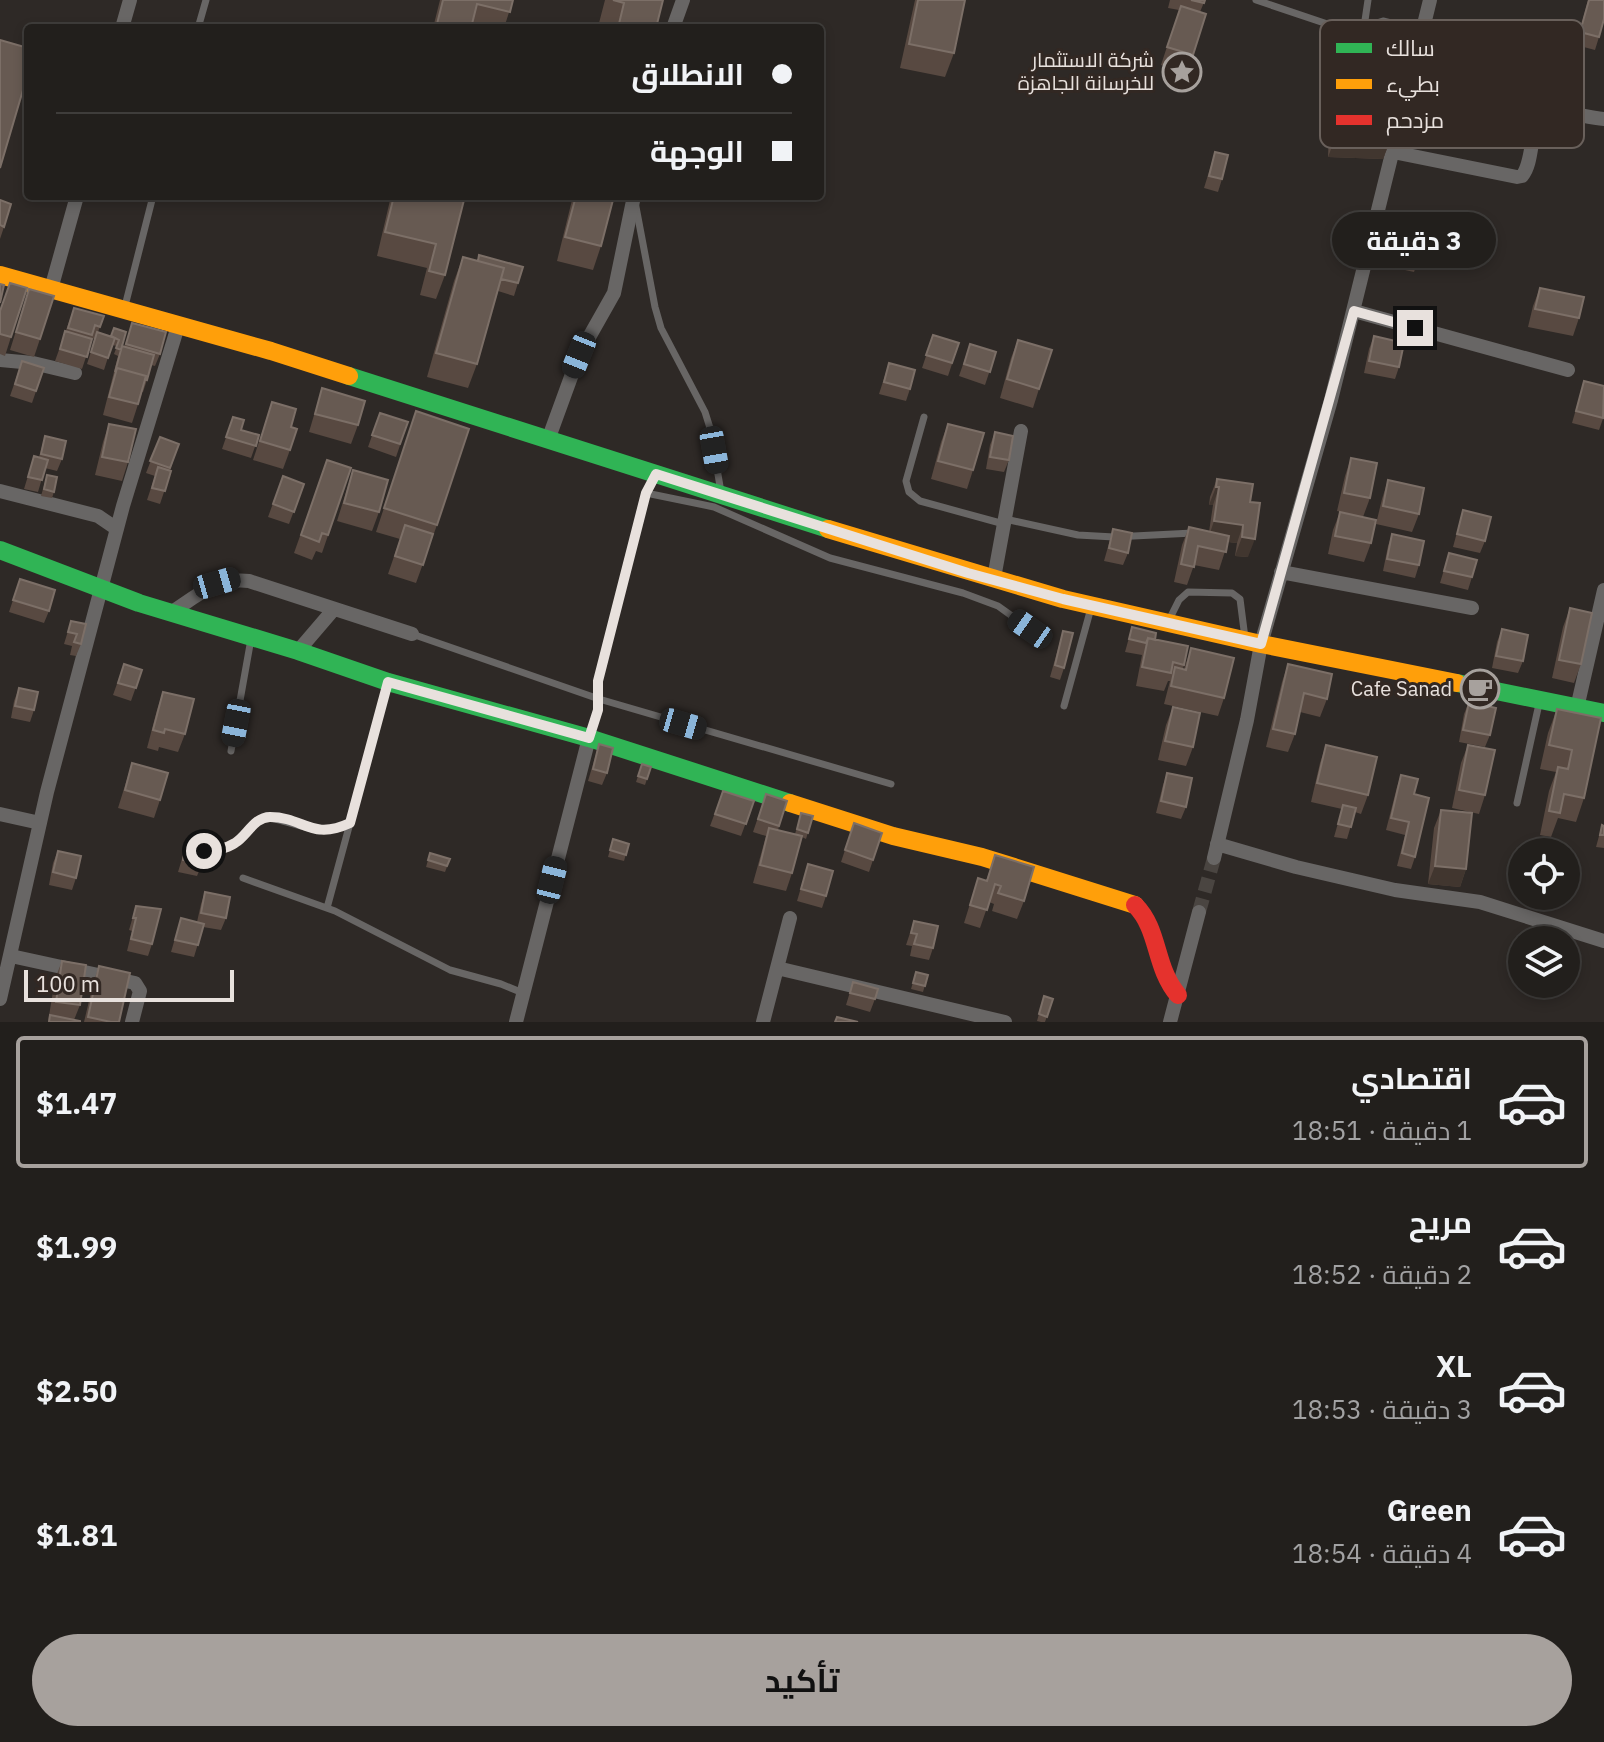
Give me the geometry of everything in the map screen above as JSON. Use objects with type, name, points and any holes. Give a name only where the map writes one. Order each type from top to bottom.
[{"type":"main road","points":[[0,275],[124,308],[381,385],[886,548],[1092,605],[1253,642],[1604,713]]},
{"type":"main road","points":[[0,550],[101,590],[388,682],[589,738],[893,836],[982,857],[1133,903],[1143,911],[1151,925],[1166,980],[1178,995]]},
{"type":"street","points":[[123,24],[130,0]]},
{"type":"street","points":[[674,24],[683,0]]},
{"type":"street","points":[[1425,20],[1430,0]]},
{"type":"street","points":[[1584,117],[1604,119]]},
{"type":"street","points":[[1394,148],[1354,311],[1281,572],[1253,642],[1247,720],[1216,851],[1395,890],[1480,902],[1604,941]]},
{"type":"street","points":[[1393,152],[1517,177],[1522,176],[1530,164],[1532,148]]},
{"type":"street","points":[[51,289],[76,200]]},
{"type":"street","points":[[548,440],[579,355],[614,293],[633,200]]},
{"type":"street","points":[[1354,311],[1568,370]]},
{"type":"street","points":[[0,999],[40,823],[117,529],[178,326]]},
{"type":"street","points":[[0,360],[33,363],[75,373]]},
{"type":"street","points":[[994,578],[1021,431]]},
{"type":"street","points":[[0,491],[98,516],[117,529]]},
{"type":"street","points":[[1281,572],[1472,608]]},
{"type":"street","points":[[172,612],[207,588],[232,579],[249,581],[412,634]]},
{"type":"street","points":[[1577,708],[1604,590]]},
{"type":"street","points":[[298,651],[334,609]]},
{"type":"street","points":[[516,1022],[589,738]]},
{"type":"street","points":[[0,814],[40,823]]},
{"type":"street","points":[[1170,1022],[1199,912]]},
{"type":"street","points":[[763,1022],[790,918]]},
{"type":"street","points":[[11,956],[135,983],[140,991],[132,1022]]},
{"type":"street","points":[[777,968],[1005,1022]]},
{"type":"lane","points":[[199,24],[206,0]]},
{"type":"lane","points":[[1256,0],[1324,20]]},
{"type":"lane","points":[[1364,20],[1368,0]]},
{"type":"lane","points":[[124,308],[152,200]]},
{"type":"lane","points":[[635,200],[661,328],[705,412],[722,494]]},
{"type":"lane","points":[[924,417],[906,481],[909,492],[920,501],[1005,522],[1078,535],[1114,537],[1194,533]]},
{"type":"lane","points":[[589,738],[598,710],[598,681],[646,493],[656,474]]},
{"type":"lane","points":[[646,493],[714,507],[849,564],[963,593],[998,606],[1030,629]]},
{"type":"lane","points":[[1168,622],[1179,600],[1188,592],[1232,593],[1240,599],[1253,642]]},
{"type":"lane","points":[[1064,706],[1092,605]]},
{"type":"lane","points":[[412,634],[599,699],[891,784]]},
{"type":"lane","points":[[231,751],[252,636]]},
{"type":"lane","points":[[327,908],[388,682]]},
{"type":"lane","points":[[1517,803],[1540,700]]},
{"type":"lane","points":[[204,851],[234,844],[259,820],[268,817],[320,831],[337,829],[350,823]]},
{"type":"lane","points":[[243,878],[327,908],[371,928],[437,965],[523,993]]},
{"type":"building","points":[[443,0],[513,0],[510,12],[477,4],[472,24],[437,24]]},
{"type":"building","points":[[613,0],[663,0],[657,24],[619,24],[624,3]]},
{"type":"building","points":[[918,0],[965,0],[954,53],[909,44]]},
{"type":"building","points":[[1589,0],[1604,0],[1604,19],[1599,37],[1584,33],[1583,20]]},
{"type":"building","points":[[1181,6],[1206,14],[1193,55],[1167,47]]},
{"type":"building","points":[[0,40],[24,47],[24,87],[0,168]]},
{"type":"building","points":[[1215,152],[1228,155],[1222,179],[1209,176]]},
{"type":"building","points":[[0,200],[11,204],[4,227],[0,225]]},
{"type":"building","points":[[393,200],[464,200],[445,275],[429,271],[436,244],[385,232]]},
{"type":"building","points":[[575,200],[613,200],[601,246],[565,237]]},
{"type":"building","points":[[1405,234],[1423,237],[1418,260],[1401,256]]},
{"type":"building","points":[[479,255],[523,267],[518,283],[501,279],[504,268],[478,261]]},
{"type":"building","points":[[463,257],[504,268],[477,364],[436,353]]},
{"type":"building","points":[[10,283],[27,288],[11,337],[0,334],[0,311]]},
{"type":"building","points":[[1540,288],[1584,297],[1579,318],[1535,309]]},
{"type":"building","points":[[29,289],[54,296],[40,339],[16,332]]},
{"type":"building","points":[[74,308],[104,316],[100,327],[95,325],[92,335],[68,328]]},
{"type":"building","points":[[132,323],[166,332],[160,354],[126,344]]},
{"type":"building","points":[[114,328],[126,332],[121,350],[116,348],[119,340],[111,336]]},
{"type":"building","points":[[65,331],[92,339],[87,357],[60,349]]},
{"type":"building","points":[[97,332],[115,338],[108,358],[91,352]]},
{"type":"building","points":[[933,335],[959,343],[952,363],[926,355]]},
{"type":"building","points":[[1374,336],[1404,343],[1399,367],[1369,361]]},
{"type":"building","points":[[1018,340],[1052,350],[1039,389],[1007,379]]},
{"type":"building","points":[[970,344],[996,352],[990,372],[964,364]]},
{"type":"building","points":[[122,346],[154,355],[147,380],[146,376],[117,368],[115,372]]},
{"type":"building","points":[[22,361],[44,368],[36,391],[15,384]]},
{"type":"building","points":[[889,363],[915,370],[910,389],[884,382]]},
{"type":"building","points":[[117,368],[146,376],[138,404],[109,397]]},
{"type":"building","points":[[1584,381],[1604,386],[1603,418],[1576,411]]},
{"type":"building","points":[[322,388],[365,401],[358,425],[315,414]]},
{"type":"building","points":[[272,402],[296,409],[291,427],[297,429],[290,450],[260,441]]},
{"type":"building","points":[[416,411],[469,429],[437,525],[384,508]]},
{"type":"building","points":[[380,413],[408,422],[400,444],[372,435]]},
{"type":"building","points":[[233,417],[244,420],[241,430],[259,435],[256,446],[226,437]]},
{"type":"building","points":[[109,424],[136,429],[128,462],[102,457]]},
{"type":"building","points":[[948,424],[984,433],[973,470],[938,461]]},
{"type":"building","points":[[995,432],[1013,436],[1009,460],[990,457]]},
{"type":"building","points":[[45,436],[66,441],[62,459],[41,454]]},
{"type":"building","points":[[160,437],[179,444],[170,468],[150,461]]},
{"type":"building","points":[[34,456],[48,460],[42,480],[28,477]]},
{"type":"building","points":[[1351,458],[1377,463],[1370,498],[1344,493]]},
{"type":"building","points":[[327,460],[351,468],[328,535],[322,533],[319,542],[301,535]]},
{"type":"building","points":[[158,467],[171,471],[165,491],[152,488]]},
{"type":"building","points":[[353,470],[388,480],[379,512],[344,503]]},
{"type":"building","points":[[47,475],[57,477],[54,492],[44,489]]},
{"type":"building","points":[[283,476],[304,484],[294,512],[273,504]]},
{"type":"building","points":[[1217,479],[1253,484],[1250,502],[1260,503],[1255,539],[1242,537],[1243,525],[1214,521],[1219,487],[1216,487]]},
{"type":"building","points":[[1388,480],[1424,488],[1419,514],[1383,506]]},
{"type":"building","points":[[1463,510],[1491,517],[1485,541],[1457,534]]},
{"type":"building","points":[[1340,512],[1376,520],[1371,543],[1335,536]]},
{"type":"building","points":[[405,525],[433,534],[423,565],[395,556]]},
{"type":"building","points":[[1189,527],[1229,536],[1226,552],[1198,546],[1194,567],[1181,564]]},
{"type":"building","points":[[1113,529],[1132,533],[1128,553],[1109,548]]},
{"type":"building","points":[[1392,534],[1424,541],[1419,565],[1387,559]]},
{"type":"building","points":[[1449,553],[1477,560],[1472,577],[1444,571]]},
{"type":"building","points":[[20,579],[55,590],[49,611],[13,600]]},
{"type":"building","points":[[1570,608],[1592,613],[1581,664],[1559,660]]},
{"type":"building","points":[[71,621],[86,624],[81,644],[74,642],[77,634],[68,632]]},
{"type":"building","points":[[1132,627],[1156,633],[1155,640],[1148,638],[1146,643],[1129,639]]},
{"type":"building","points":[[1502,629],[1528,635],[1523,661],[1496,656]]},
{"type":"building","points":[[1063,631],[1073,633],[1064,668],[1055,665]]},
{"type":"building","points":[[1148,638],[1188,646],[1184,665],[1173,662],[1171,673],[1142,667]]},
{"type":"building","points":[[1191,648],[1234,658],[1224,698],[1171,686],[1175,667],[1186,670]]},
{"type":"building","points":[[124,664],[142,670],[136,688],[118,683]]},
{"type":"building","points":[[1288,664],[1332,674],[1327,699],[1304,693],[1295,734],[1273,729]]},
{"type":"building","points":[[19,688],[38,692],[34,710],[15,706]]},
{"type":"building","points":[[163,692],[194,699],[185,734],[165,729],[164,733],[153,730]]},
{"type":"building","points":[[1469,702],[1496,708],[1490,735],[1463,730]]},
{"type":"building","points":[[1173,707],[1200,713],[1193,747],[1165,741]]},
{"type":"building","points":[[1557,709],[1601,718],[1584,798],[1564,794],[1560,813],[1549,811],[1558,767],[1568,769],[1572,750],[1549,745]]},
{"type":"building","points":[[599,744],[613,748],[607,773],[593,769]]},
{"type":"building","points":[[1326,745],[1377,757],[1368,795],[1317,783]]},
{"type":"building","points":[[1468,745],[1495,750],[1485,795],[1459,790]]},
{"type":"building","points":[[132,763],[168,773],[160,800],[125,790]]},
{"type":"building","points":[[642,764],[651,767],[647,779],[638,776]]},
{"type":"building","points":[[1167,773],[1192,778],[1186,807],[1161,801]]},
{"type":"building","points":[[1401,775],[1418,779],[1414,794],[1429,798],[1415,857],[1402,853],[1409,822],[1391,818]]},
{"type":"building","points":[[723,791],[754,801],[746,824],[715,814]]},
{"type":"building","points":[[766,794],[787,801],[779,826],[758,819]]},
{"type":"building","points":[[1343,805],[1356,808],[1351,827],[1338,824]]},
{"type":"building","points":[[1441,810],[1472,813],[1466,869],[1435,866]]},
{"type":"building","points":[[801,813],[813,816],[808,833],[797,829]]},
{"type":"building","points":[[854,823],[882,833],[873,860],[845,850]]},
{"type":"building","points":[[769,828],[802,836],[792,873],[760,865]]},
{"type":"building","points":[[613,839],[629,844],[626,855],[610,850]]},
{"type":"building","points":[[185,849],[204,853],[202,864],[183,860]]},
{"type":"building","points":[[58,851],[81,856],[76,878],[53,872]]},
{"type":"building","points":[[430,853],[450,859],[447,866],[428,860]]},
{"type":"building","points":[[995,855],[1034,867],[1024,901],[998,893],[1001,886],[995,884],[987,910],[970,905],[978,878],[987,881]]},
{"type":"building","points":[[808,864],[833,871],[826,896],[801,889]]},
{"type":"building","points":[[205,892],[230,897],[226,918],[201,913]]},
{"type":"building","points":[[136,906],[161,909],[152,944],[131,939]]},
{"type":"building","points":[[181,918],[204,924],[198,945],[175,940]]},
{"type":"building","points":[[914,921],[938,926],[933,948],[914,944],[917,934],[911,933]]},
{"type":"building","points":[[62,961],[86,965],[80,1005],[56,1002]]},
{"type":"building","points":[[99,966],[130,973],[119,1022],[88,1017]]},
{"type":"building","points":[[916,972],[928,975],[925,986],[913,983]]},
{"type":"building","points":[[853,982],[878,989],[875,999],[850,993]]},
{"type":"building","points":[[1044,996],[1053,999],[1047,1017],[1039,1014]]},
{"type":"building","points":[[50,1015],[80,1021],[80,1022],[49,1022]]},
{"type":"building","points":[[837,1017],[858,1022],[835,1022]]},
{"type":"tunnel","points":[[1199,912],[1214,858]]},
{"type":"traffic: fast","points":[[349,376],[828,529]]},
{"type":"traffic: fast","points":[[0,550],[139,603],[388,682],[589,738],[790,803]]},
{"type":"traffic: fast","points":[[1457,683],[1604,713]]},
{"type":"traffic: slow","points":[[0,275],[349,376]]},
{"type":"traffic: slow","points":[[828,529],[1063,599],[1261,644],[1457,683]]},
{"type":"traffic: slow","points":[[790,803],[893,836],[982,857],[1135,905]]},
{"type":"traffic: jam","points":[[1135,905],[1149,926],[1165,973],[1178,995]]},
{"type":"place","name":"شركة الاستثمار للخرسانة الجاهزة","points":[[1182,72]]},
{"type":"place","name":"Cafe Sanad","points":[[1480,689]]},
{"type":"route","points":[[204,851],[234,844],[259,820],[268,817],[320,831],[337,829],[350,823],[388,682],[589,738],[598,710],[598,681],[646,493],[656,474],[968,573],[1063,599],[1261,644],[1354,311],[1415,328]]}]
